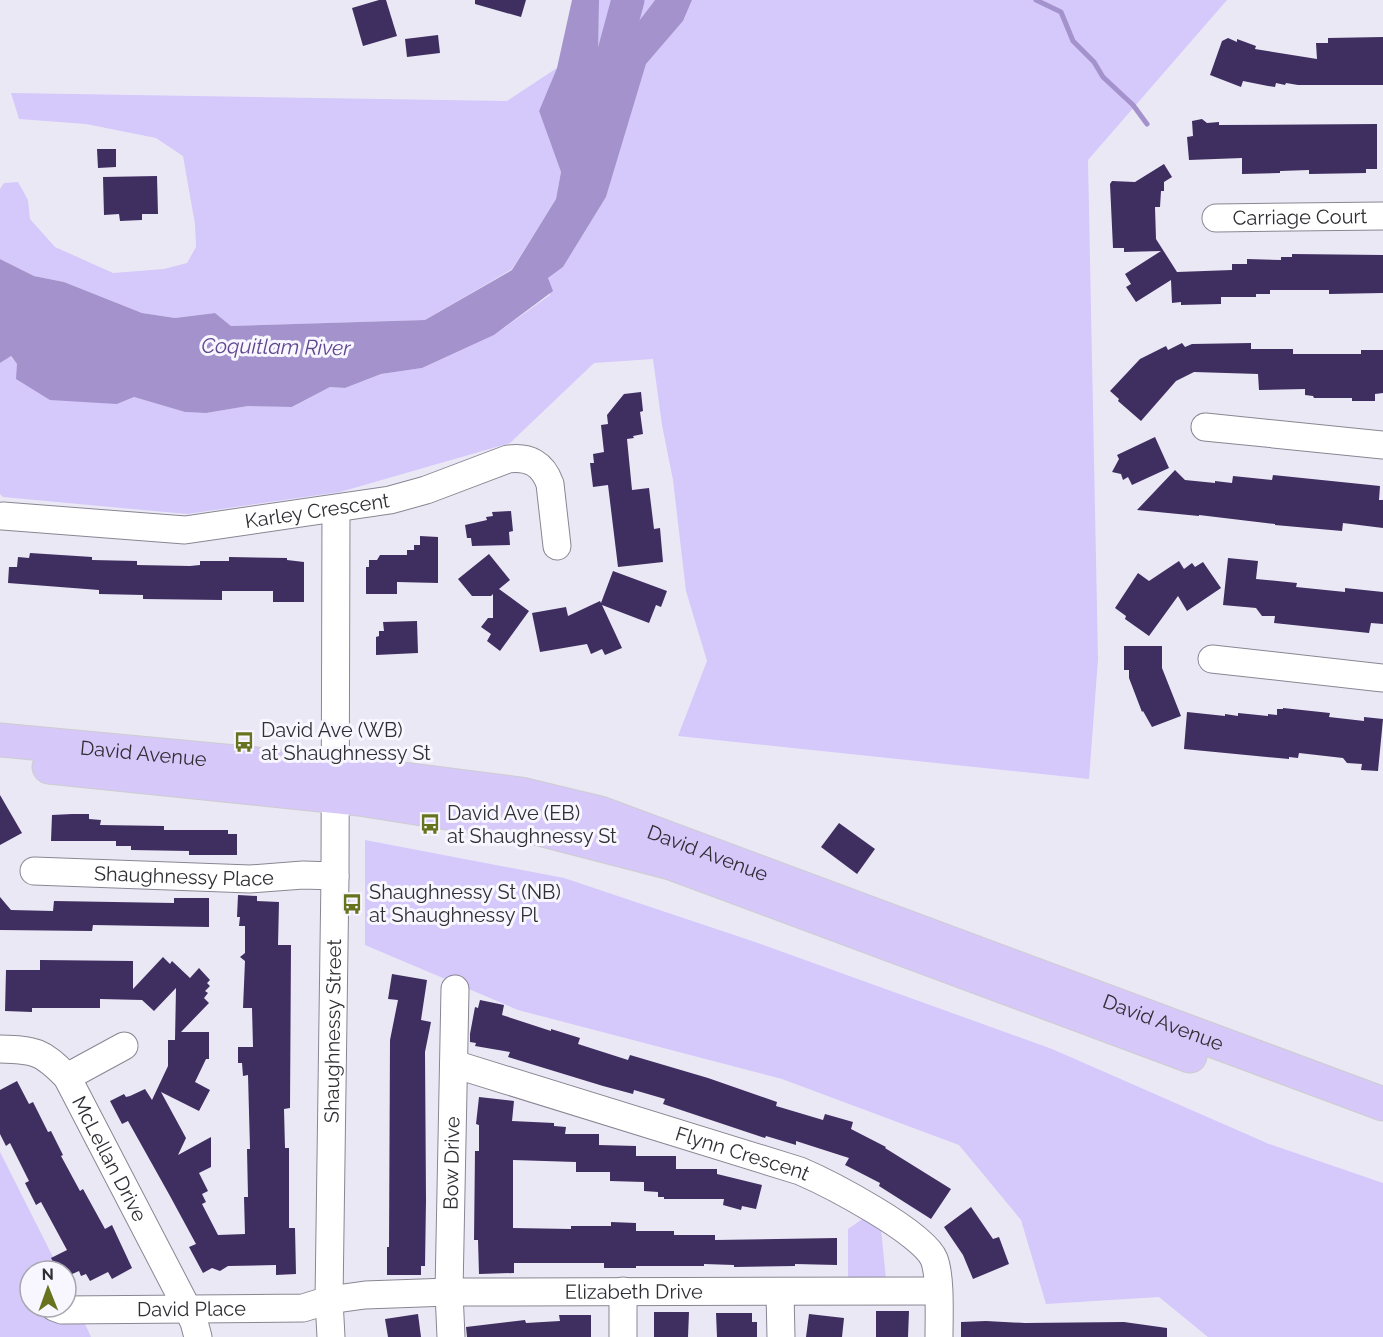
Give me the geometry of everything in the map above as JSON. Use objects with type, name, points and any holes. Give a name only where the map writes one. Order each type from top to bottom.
[{"type":"main road","name":"David Avenue","points":[[0,740],[335,784],[524,825],[671,863],[1383,1128]]},
{"type":"main road","name":"David Avenue","points":[[0,762],[521,794],[600,813],[1383,1104]]},
{"type":"street","name":"Carriage Court","points":[[1216,218],[1383,216]]},
{"type":"street","points":[[1205,427],[1383,445]]},
{"type":"street","name":"Karley Crescent","points":[[3,516],[185,530],[336,509],[411,495],[508,459],[527,459],[539,466],[550,484],[557,546]]},
{"type":"street","name":"Shaughnessy Street","points":[[331,1337],[329,1299],[335,876],[336,509]]},
{"type":"street","points":[[1212,659],[1383,678]]},
{"type":"street","name":"Shaughnessy Place","points":[[34,871],[168,874],[250,879],[303,875],[335,876]]},
{"type":"street","name":"Bow Drive","points":[[451,1337],[449,1292],[455,989]]},
{"type":"street","points":[[68,1077],[124,1046]]},
{"type":"street","name":"McLellan Drive","points":[[0,1049],[37,1052],[52,1061],[68,1077],[187,1308],[198,1337]]},
{"type":"street","name":"Flynn Crescent","points":[[454,1064],[820,1179],[888,1219],[924,1244],[935,1261],[939,1337]]},
{"type":"street","points":[[623,1291],[623,1337]]},
{"type":"street","name":"Elizabeth Drive","points":[[329,1299],[365,1295],[449,1292],[938,1291]]},
{"type":"street","points":[[780,1293],[781,1337]]},
{"type":"street","name":"David Place","points":[[78,1310],[303,1308],[329,1299]]},
{"type":"shaded area","points":[[599,0],[655,0],[628,37],[623,47],[617,73],[603,69],[598,63]]},
{"type":"shaded area","points":[[692,0],[1227,0],[1088,160],[1098,659],[1089,779],[678,736],[707,661],[686,591],[673,480],[662,425],[653,359],[594,363],[510,443],[340,492],[187,514],[3,497],[0,494],[0,363],[10,356],[17,364],[117,404],[134,397],[185,412],[206,413],[248,406],[293,407],[330,387],[345,388],[381,374],[422,368],[494,335],[550,295],[548,278],[563,267],[606,197],[646,64],[683,21]]},
{"type":"shaded area","points":[[557,68],[539,111],[561,172],[556,199],[512,269],[425,320],[231,326],[215,313],[175,318],[142,313],[64,282],[34,276],[0,259],[0,189],[4,183],[18,182],[28,200],[30,219],[55,247],[113,273],[164,269],[187,263],[196,247],[195,224],[183,156],[156,138],[86,124],[19,119],[11,93],[507,101]]},
{"type":"shaded area","points":[[365,840],[564,878],[755,942],[1052,1049],[1269,1144],[1383,1183],[1383,1337],[1208,1337],[1159,1297],[1046,1304],[1021,1220],[959,1145],[782,1079],[518,1010],[365,945]]},
{"type":"shaded area","points":[[0,1152],[54,1259],[18,1259],[18,1319],[78,1319],[78,1309],[91,1337],[0,1337]]},
{"type":"shaded area","points":[[864,1218],[881,1229],[886,1279],[848,1279],[848,1229]]},
{"type":"water","points":[[572,0],[599,0],[598,63],[603,69],[617,73],[627,39],[655,0],[692,0],[683,21],[646,64],[606,197],[563,267],[548,278],[553,291],[494,335],[422,368],[381,374],[345,388],[330,387],[292,407],[248,406],[206,413],[185,412],[134,397],[117,404],[50,400],[16,379],[17,364],[11,356],[0,363],[0,259],[34,276],[64,282],[142,313],[175,318],[215,313],[231,326],[425,320],[512,270],[556,199],[561,172],[539,111],[557,68]]},
{"type":"building","points":[[386,0],[397,36],[363,46],[352,8]]},
{"type":"building","points":[[475,0],[526,0],[521,17],[475,4]]},
{"type":"building","points":[[438,35],[440,53],[407,57],[405,39]]},
{"type":"building","points":[[1383,37],[1383,85],[1286,83],[1285,85],[1276,83],[1275,87],[1243,81],[1241,87],[1210,75],[1222,41],[1228,38],[1256,46],[1255,49],[1317,59],[1316,43],[1328,43],[1328,38]]},
{"type":"building","points":[[1202,119],[1207,123],[1219,122],[1219,125],[1377,124],[1377,169],[1366,169],[1366,173],[1309,174],[1309,170],[1242,174],[1242,158],[1189,160],[1187,137],[1193,136],[1192,121]]},
{"type":"building","points":[[97,149],[116,149],[116,167],[98,168]]},
{"type":"building","points":[[1164,164],[1172,177],[1164,182],[1160,207],[1155,207],[1156,239],[1177,272],[1232,270],[1232,264],[1247,264],[1247,259],[1281,260],[1281,257],[1292,257],[1292,254],[1383,255],[1383,293],[1329,294],[1329,290],[1270,290],[1270,294],[1256,294],[1256,297],[1221,297],[1221,304],[1181,305],[1181,302],[1172,303],[1171,280],[1136,302],[1126,287],[1131,284],[1125,274],[1161,251],[1124,252],[1124,248],[1113,248],[1110,184],[1112,181],[1135,182]]},
{"type":"building","points":[[157,176],[158,214],[142,214],[142,220],[120,221],[119,214],[104,215],[103,177]]},
{"type":"building","points":[[1182,343],[1185,347],[1192,344],[1251,343],[1251,349],[1293,349],[1293,354],[1361,354],[1361,350],[1383,350],[1383,393],[1375,394],[1375,401],[1352,401],[1352,398],[1314,398],[1305,395],[1305,389],[1259,390],[1258,374],[1194,372],[1176,381],[1141,421],[1110,391],[1140,359],[1166,346],[1168,350]]},
{"type":"building","points":[[641,392],[643,411],[640,412],[643,434],[627,439],[632,490],[649,488],[654,529],[660,528],[663,562],[618,567],[608,485],[593,487],[590,463],[594,463],[593,454],[604,452],[601,425],[608,424],[607,415],[624,394]]},
{"type":"building","points":[[1155,437],[1169,468],[1132,485],[1128,477],[1123,480],[1121,474],[1112,472],[1119,459],[1117,455]]},
{"type":"building","points":[[1175,470],[1185,480],[1215,483],[1215,481],[1232,483],[1233,476],[1272,480],[1273,475],[1380,486],[1379,500],[1383,500],[1383,528],[1343,523],[1342,531],[1137,510]]},
{"type":"building","points":[[511,511],[513,531],[509,532],[510,545],[472,546],[471,538],[467,538],[465,525],[487,520],[486,517],[493,516],[492,512]]},
{"type":"building","points":[[420,536],[438,537],[438,583],[397,582],[397,594],[366,594],[366,567],[369,567],[369,560],[377,560],[380,555],[407,555],[407,550],[414,550],[414,545],[420,545]]},
{"type":"building","points":[[30,553],[92,557],[92,560],[137,561],[137,565],[190,566],[200,565],[200,561],[229,561],[229,557],[287,558],[287,560],[304,562],[304,602],[273,602],[273,591],[222,591],[222,600],[143,599],[143,595],[99,594],[99,590],[8,583],[9,567],[17,567],[18,557],[29,558]]},
{"type":"building","points":[[489,554],[510,580],[499,589],[529,611],[500,651],[487,641],[491,634],[481,627],[488,618],[493,618],[493,594],[491,596],[472,596],[458,579]]},
{"type":"building","points":[[1228,558],[1258,561],[1256,579],[1297,583],[1296,587],[1345,592],[1345,588],[1383,592],[1383,624],[1371,623],[1369,633],[1274,623],[1275,616],[1262,616],[1256,608],[1223,605]]},
{"type":"building","points":[[1179,561],[1184,569],[1192,563],[1195,567],[1203,562],[1221,588],[1187,611],[1178,596],[1149,636],[1125,619],[1126,616],[1115,608],[1138,573],[1149,581]]},
{"type":"building","points":[[613,571],[667,591],[661,607],[656,605],[649,623],[602,605],[622,648],[605,655],[602,649],[591,654],[587,644],[540,652],[532,613],[566,607],[568,616],[600,601],[601,603]]},
{"type":"building","points":[[417,621],[418,653],[376,655],[376,637],[379,636],[379,631],[384,631],[383,622]]},
{"type":"building","points":[[1124,646],[1162,646],[1162,668],[1181,716],[1152,727],[1142,712],[1129,678],[1129,670],[1124,670]]},
{"type":"building","points":[[1277,709],[1330,713],[1329,717],[1364,721],[1364,717],[1383,719],[1378,771],[1361,770],[1362,764],[1347,763],[1343,758],[1299,753],[1298,758],[1289,757],[1289,759],[1184,749],[1187,712],[1225,716],[1225,714],[1238,716],[1238,713],[1268,716],[1268,714],[1277,715]]},
{"type":"building","points":[[0,795],[22,833],[0,845]]},
{"type":"building","points":[[89,814],[89,819],[101,820],[100,825],[164,826],[164,830],[228,830],[228,834],[237,834],[237,855],[189,855],[189,851],[131,850],[131,846],[116,846],[116,841],[51,841],[52,815]]},
{"type":"building","points":[[839,823],[875,849],[857,874],[821,847]]},
{"type":"building","points":[[238,895],[257,896],[257,901],[279,902],[278,945],[291,945],[290,1108],[284,1109],[285,1148],[289,1148],[289,1228],[295,1228],[296,1274],[276,1275],[276,1265],[228,1266],[220,1271],[212,1268],[203,1273],[189,1247],[196,1244],[128,1121],[122,1124],[110,1101],[124,1094],[126,1097],[145,1089],[152,1100],[168,1066],[168,1040],[175,1040],[176,988],[154,1011],[142,1000],[100,999],[100,1008],[32,1008],[32,1012],[5,1011],[6,970],[40,970],[40,960],[133,961],[133,989],[163,957],[170,964],[172,961],[190,978],[199,968],[210,980],[207,983],[210,986],[205,991],[208,993],[204,998],[209,1003],[181,1032],[209,1032],[209,1059],[206,1059],[195,1082],[210,1090],[199,1111],[161,1092],[186,1138],[178,1155],[211,1137],[211,1167],[199,1173],[208,1191],[202,1194],[206,1202],[202,1204],[218,1235],[245,1234],[244,1197],[248,1197],[247,1149],[250,1149],[248,1075],[243,1076],[242,1063],[238,1063],[238,1047],[253,1047],[252,1008],[243,1008],[245,961],[240,957],[245,953],[245,926],[239,926]]},
{"type":"building","points":[[0,897],[11,910],[53,911],[54,901],[174,903],[174,898],[209,898],[209,927],[93,925],[92,931],[0,930]]},
{"type":"building","points":[[392,974],[427,980],[421,1020],[431,1022],[425,1052],[425,1266],[421,1266],[421,1275],[387,1275],[390,1040],[398,1000],[388,999]]},
{"type":"building","points":[[480,1000],[504,1005],[502,1015],[580,1038],[578,1044],[628,1060],[630,1055],[708,1078],[777,1102],[776,1106],[823,1120],[825,1114],[853,1122],[851,1129],[886,1147],[951,1189],[931,1219],[879,1186],[880,1183],[845,1165],[849,1158],[796,1141],[796,1145],[766,1136],[765,1138],[663,1104],[665,1099],[634,1090],[633,1094],[603,1086],[508,1057],[510,1052],[475,1046],[476,1043],[470,1042],[470,1034],[475,1007],[478,1008]]},
{"type":"building","points":[[17,1081],[29,1104],[33,1102],[48,1132],[51,1131],[63,1155],[61,1156],[80,1191],[83,1189],[105,1229],[112,1225],[132,1268],[112,1279],[108,1272],[90,1281],[86,1274],[81,1276],[78,1271],[78,1259],[52,1259],[67,1250],[41,1202],[36,1205],[25,1183],[29,1181],[10,1143],[6,1146],[0,1134],[0,1090]]},
{"type":"building","points":[[479,1097],[514,1101],[512,1121],[554,1123],[554,1126],[566,1127],[565,1134],[599,1134],[599,1145],[636,1146],[636,1156],[676,1156],[676,1169],[717,1169],[717,1174],[762,1185],[756,1209],[742,1206],[741,1210],[723,1205],[724,1199],[664,1199],[664,1197],[658,1197],[658,1192],[644,1191],[644,1182],[610,1181],[610,1172],[576,1172],[576,1162],[513,1160],[513,1228],[571,1229],[571,1226],[611,1226],[611,1222],[636,1223],[636,1231],[674,1231],[674,1235],[715,1235],[715,1240],[837,1238],[837,1265],[795,1264],[795,1266],[734,1267],[734,1265],[704,1264],[704,1266],[604,1268],[604,1263],[514,1263],[514,1273],[479,1274],[478,1240],[474,1240],[475,1151],[479,1151],[479,1125],[476,1124]]},
{"type":"building","points":[[971,1207],[993,1239],[999,1237],[1009,1264],[973,1279],[963,1255],[944,1227]]},
{"type":"building","points":[[876,1311],[909,1311],[908,1337],[876,1337]]},
{"type":"building","points":[[654,1312],[689,1312],[688,1337],[654,1337]]},
{"type":"building","points":[[716,1313],[752,1313],[752,1322],[757,1322],[757,1337],[717,1337]]},
{"type":"building","points":[[418,1314],[421,1337],[388,1337],[385,1319]]},
{"type":"building","points":[[809,1314],[844,1318],[842,1337],[806,1337]]},
{"type":"building","points":[[559,1315],[591,1315],[591,1337],[467,1337],[466,1327],[525,1320],[526,1323],[560,1321]]},
{"type":"building","points":[[961,1322],[1124,1322],[1167,1328],[1167,1337],[961,1337]]},
{"type":"waterway","name":"Coquitlam River","points":[[597,114],[628,0]]},
{"type":"waterway","points":[[1036,0],[1061,12],[1073,41],[1094,62],[1103,77],[1133,105],[1147,124]]},
{"type":"place","name":"David Ave (WB) at Shaughnessy St","points":[[244,742]]},
{"type":"place","name":"David Ave (EB) at Shaughnessy St","points":[[430,824]]},
{"type":"place","name":"Shaughnessy St (NB) at Shaughnessy Pl","points":[[352,904]]}]
